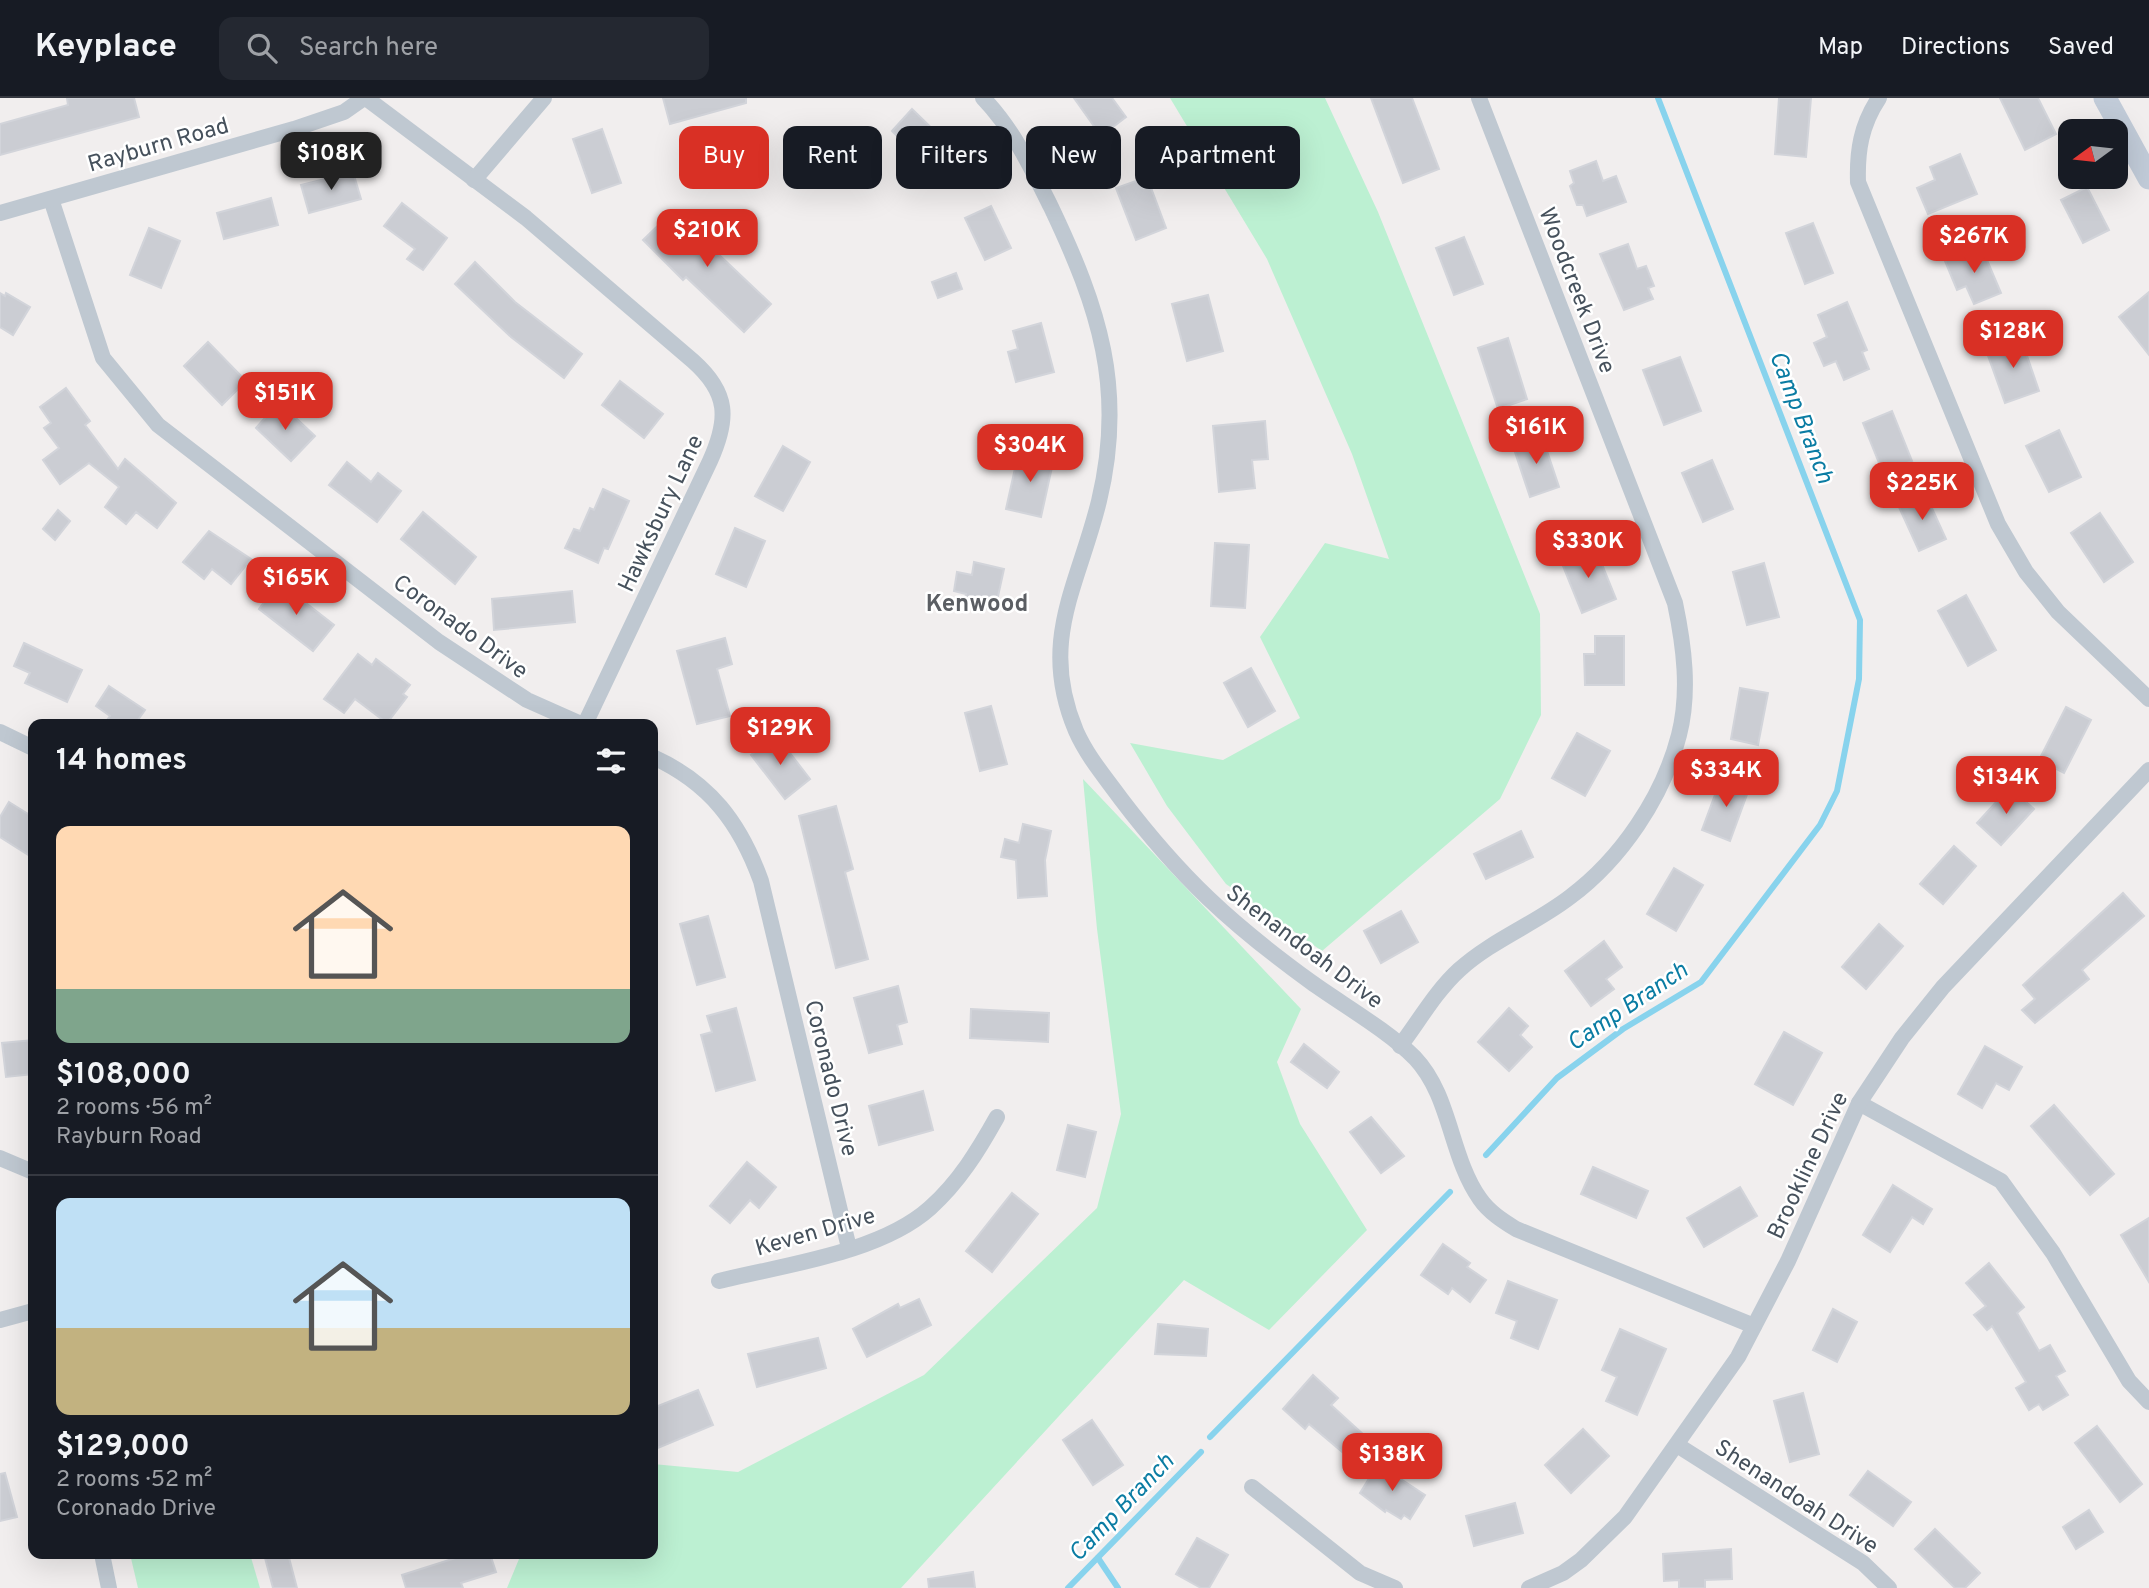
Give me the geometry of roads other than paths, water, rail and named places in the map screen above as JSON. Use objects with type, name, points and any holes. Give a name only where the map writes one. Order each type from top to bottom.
[{"type":"street","name":"Hawksbury Lane","points":[[365,98],[526,218],[708,374],[724,409],[722,435],[585,719]]},
{"type":"street","name":"Rayburn Road","points":[[0,213],[294,129],[344,112],[365,98]]},
{"type":"street","points":[[474,180],[544,98]]},
{"type":"street","name":"Shenandoah Drive","points":[[983,98],[1018,144],[1074,256],[1093,304],[1106,362],[1110,396],[1107,455],[1096,513],[1067,596],[1059,650],[1067,708],[1078,735],[1097,767],[1185,878],[1216,909],[1247,935],[1415,1058],[1434,1088],[1462,1167],[1480,1200],[1495,1216],[1516,1229],[1754,1326]]},
{"type":"street","name":"Woodcreek Drive","points":[[1400,1046],[1457,973],[1487,948],[1571,896],[1600,872],[1644,815],[1658,788],[1679,735],[1683,708],[1685,666],[1675,603],[1479,98]]},
{"type":"street","points":[[1879,98],[1865,123],[1857,152],[1858,182],[1998,524],[2026,572],[2058,612],[2149,699]]},
{"type":"street","points":[[2105,98],[2149,178]]},
{"type":"street","name":"Coronado Drive","points":[[51,199],[103,358],[158,425],[439,642],[527,700],[571,719]]},
{"type":"street","points":[[0,732],[28,746]]},
{"type":"street","name":"Coronado Drive","points":[[658,759],[676,768],[719,801],[750,850],[761,881],[849,1248]]},
{"type":"street","name":"Brookline Drive","points":[[1529,1588],[1563,1573],[1604,1541],[1625,1517],[1738,1356],[1788,1261],[1859,1103],[1886,1059],[1922,1012],[2149,770]]},
{"type":"street","points":[[1859,1103],[2001,1181],[2053,1253],[2129,1381],[2149,1402]]},
{"type":"street","name":"Keven Drive","points":[[719,1281],[849,1248],[901,1228],[929,1209],[973,1160],[997,1117]]},
{"type":"street","points":[[0,1158],[28,1170]]},
{"type":"street","points":[[0,1320],[28,1312]]},
{"type":"street","name":"Shenandoah Drive","points":[[1677,1445],[1863,1563],[1889,1588]]},
{"type":"street","points":[[1252,1487],[1360,1573],[1395,1588]]},
{"type":"street","points":[[103,1559],[109,1588]]},
{"type":"waterway","name":"Camp Branch","points":[[1486,1155],[1557,1078],[1623,1029],[1701,982],[1820,825],[1837,791],[1859,679],[1860,620],[1658,98]]},
{"type":"waterway","name":"Camp Branch","points":[[1210,1437],[1450,1192]]},
{"type":"waterway","name":"Camp Branch","points":[[1068,1588],[1201,1452]]},
{"type":"waterway","points":[[1098,1558],[1118,1588]]},
{"type":"district","name":"Kenwood","points":[[977,603]]}]
